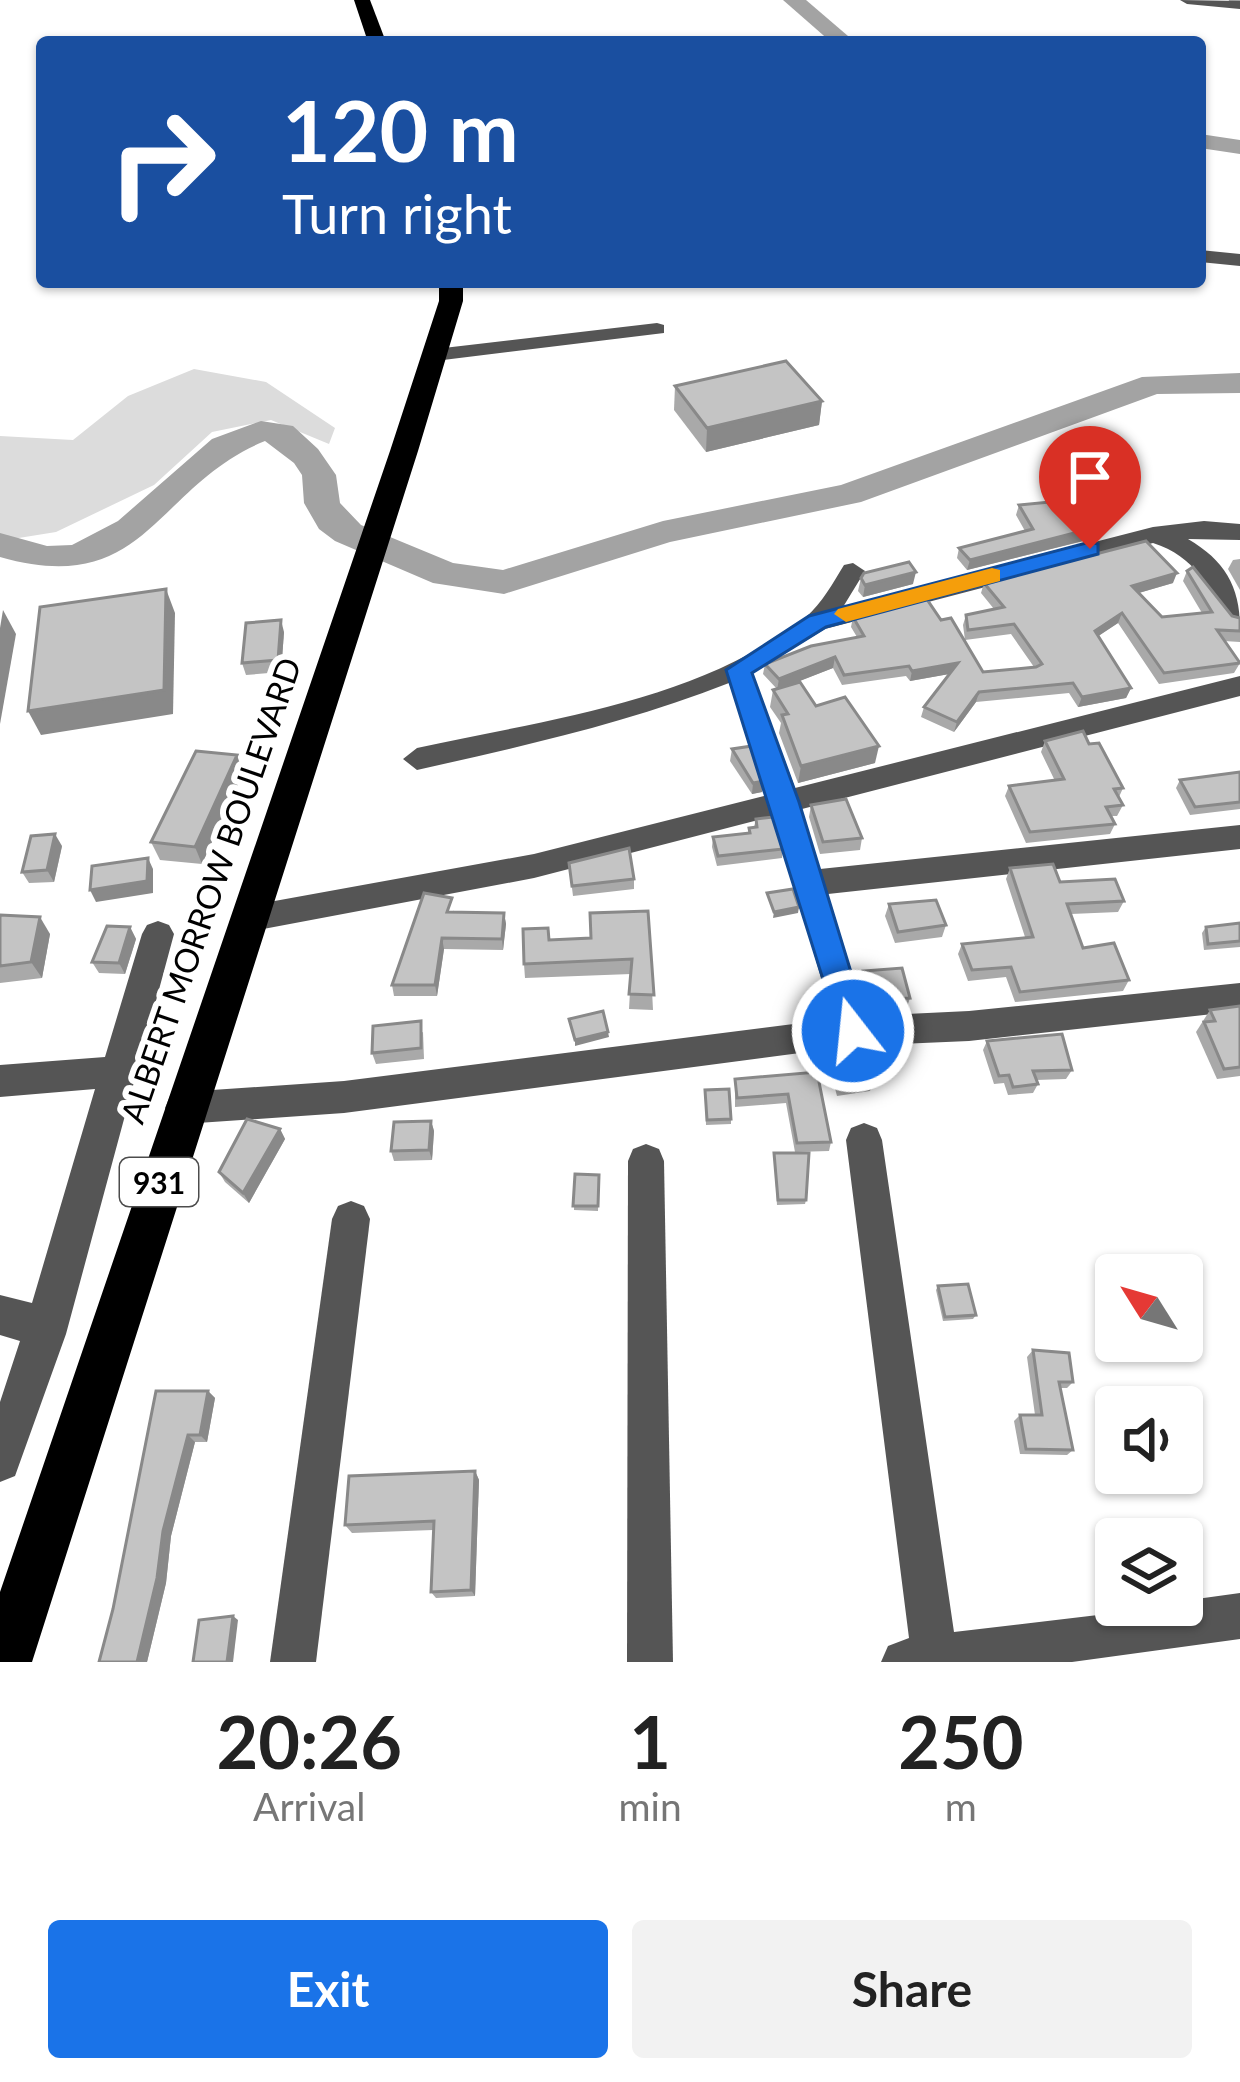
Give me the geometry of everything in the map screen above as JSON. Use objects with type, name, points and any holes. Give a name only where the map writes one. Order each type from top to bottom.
[{"type":"highway","points":[[362,0],[374,36]]},
{"type":"highway","name":"ALBERT MORROW BOULEVARD","points":[[4,1662],[183,1108],[404,451],[451,301],[451,288]]},
{"type":"street","points":[[1187,0],[1240,5]]},
{"type":"street","points":[[1206,257],[1240,260]]},
{"type":"street","points":[[435,355],[657,329]]},
{"type":"street","points":[[417,759],[517,736],[738,670],[818,622],[1136,537],[1204,529],[1240,532]]},
{"type":"street","points":[[1160,536],[1194,550],[1233,590],[1240,618]]},
{"type":"street","points":[[818,622],[853,571]]},
{"type":"street","points":[[738,670],[785,802],[853,1031]]},
{"type":"street","points":[[247,919],[534,866],[1240,686]]},
{"type":"street","points":[[810,883],[1240,837]]},
{"type":"street","points":[[0,1461],[46,1334],[115,1072],[158,934]]},
{"type":"street","points":[[183,1108],[344,1097],[853,1031],[969,1026],[1240,997]]},
{"type":"street","points":[[0,1081],[115,1072]]},
{"type":"street","points":[[864,1140],[919,1660],[1240,1616]]},
{"type":"street","points":[[646,1161],[650,1662]]},
{"type":"street","points":[[293,1662],[351,1219]]},
{"type":"street","points":[[0,1315],[16,1315],[46,1334]]},
{"type":"shaded area","points":[[194,369],[266,382],[335,428],[329,444],[271,420],[212,432],[154,485],[56,532],[0,541],[0,436],[73,440],[128,396]]},
{"type":"building","points":[[786,361],[822,401],[707,428],[675,386]]},
{"type":"building","points":[[1060,501],[1074,525],[1086,530],[970,560],[959,548],[1033,529],[1019,505]]},
{"type":"building","points":[[1146,541],[1177,573],[1132,586],[1162,617],[1212,612],[1187,571],[1193,567],[1232,616],[1240,618],[1240,631],[1217,630],[1240,663],[1164,673],[1122,613],[1095,631],[1131,688],[1082,697],[1073,683],[979,692],[957,722],[924,707],[958,663],[844,675],[835,657],[779,679],[765,664],[811,646],[864,636],[853,617],[926,598],[941,620],[951,618],[983,672],[1036,667],[1042,664],[1014,624],[968,630],[966,615],[1004,607],[984,583]]},
{"type":"building","points":[[909,562],[916,572],[865,585],[861,578],[864,573]]},
{"type":"building","points":[[166,589],[164,690],[28,711],[40,607]]},
{"type":"building","points":[[281,620],[278,660],[242,663],[246,623]]},
{"type":"building","points":[[800,682],[816,706],[845,697],[879,746],[801,766],[782,715],[788,714],[773,690]]},
{"type":"building","points":[[1083,731],[1089,744],[1099,743],[1123,788],[1114,789],[1123,805],[1106,807],[1115,824],[1030,832],[1009,786],[1064,779],[1045,741]]},
{"type":"building","points":[[752,746],[764,781],[753,783],[732,749]]},
{"type":"building","points":[[196,751],[237,755],[195,847],[151,842]]},
{"type":"building","points":[[1240,772],[1240,802],[1195,807],[1180,780]]},
{"type":"building","points":[[846,799],[862,838],[823,842],[811,805]]},
{"type":"building","points":[[773,813],[783,849],[718,856],[713,837],[750,833],[749,828],[757,827],[756,819],[774,817]]},
{"type":"building","points":[[55,834],[47,870],[22,872],[31,836]]},
{"type":"building","points":[[629,848],[634,879],[572,886],[569,863]]},
{"type":"building","points":[[148,858],[147,881],[90,890],[92,866]]},
{"type":"building","points":[[1053,864],[1060,882],[1115,879],[1124,901],[1067,904],[1083,948],[1114,943],[1129,980],[1020,992],[1011,967],[972,970],[962,944],[1033,937],[1010,868]]},
{"type":"building","points":[[793,889],[799,907],[774,912],[767,893]]},
{"type":"building","points":[[424,893],[452,898],[447,912],[504,913],[502,939],[442,938],[435,985],[392,985]]},
{"type":"building","points":[[936,900],[946,925],[898,932],[889,904]]},
{"type":"building","points":[[648,911],[654,995],[629,994],[632,959],[524,964],[523,929],[548,928],[549,940],[591,938],[590,913]]},
{"type":"building","points":[[0,915],[40,917],[31,962],[0,966]]},
{"type":"building","points":[[1240,923],[1240,941],[1208,944],[1206,927]]},
{"type":"building","points":[[107,926],[130,927],[119,963],[92,962]]},
{"type":"building","points":[[902,968],[910,998],[872,1000],[863,971]]},
{"type":"building","points":[[1240,1006],[1240,1067],[1224,1069],[1204,1022],[1215,1021],[1210,1010]]},
{"type":"building","points":[[603,1011],[608,1032],[575,1040],[569,1019]]},
{"type":"building","points":[[421,1021],[421,1048],[372,1053],[373,1026]]},
{"type":"building","points":[[1062,1034],[1072,1070],[1033,1071],[1038,1084],[1013,1087],[1009,1075],[999,1076],[987,1041]]},
{"type":"building","points":[[864,1050],[874,1081],[841,1086],[832,1055]]},
{"type":"building","points":[[817,1072],[831,1142],[797,1143],[788,1094],[737,1098],[735,1079]]},
{"type":"building","points":[[729,1089],[731,1119],[707,1120],[705,1090]]},
{"type":"building","points":[[247,1119],[280,1129],[243,1193],[219,1172]]},
{"type":"building","points":[[431,1121],[429,1150],[391,1151],[394,1122]]},
{"type":"building","points":[[774,1153],[809,1153],[806,1200],[778,1200]]},
{"type":"building","points":[[575,1174],[599,1175],[598,1206],[573,1206]]},
{"type":"building","points":[[968,1284],[976,1315],[945,1317],[938,1286]]},
{"type":"building","points":[[1033,1350],[1069,1353],[1073,1382],[1059,1382],[1073,1450],[1026,1449],[1020,1415],[1042,1415]]},
{"type":"building","points":[[156,1391],[208,1391],[200,1435],[188,1435],[137,1662],[99,1662],[113,1609]]},
{"type":"building","points":[[475,1471],[471,1590],[431,1592],[434,1521],[345,1525],[349,1476]]},
{"type":"building","points":[[233,1616],[227,1662],[193,1662],[199,1620]]},
{"type":"waterway","points":[[793,0],[837,36]]},
{"type":"waterway","points":[[1231,0],[1240,1]]},
{"type":"waterway","points":[[1206,142],[1240,147]]},
{"type":"waterway","points":[[0,545],[47,558],[79,556],[131,529],[224,446],[261,431],[281,433],[306,456],[319,475],[322,503],[332,521],[348,533],[446,574],[504,582],[663,532],[849,494],[1153,384],[1240,383]]},
{"type":"slow traffic","points":[[846,614],[992,575]]},
{"type":"route","points":[[853,1031],[785,802],[738,670],[818,622],[1090,549]]}]
